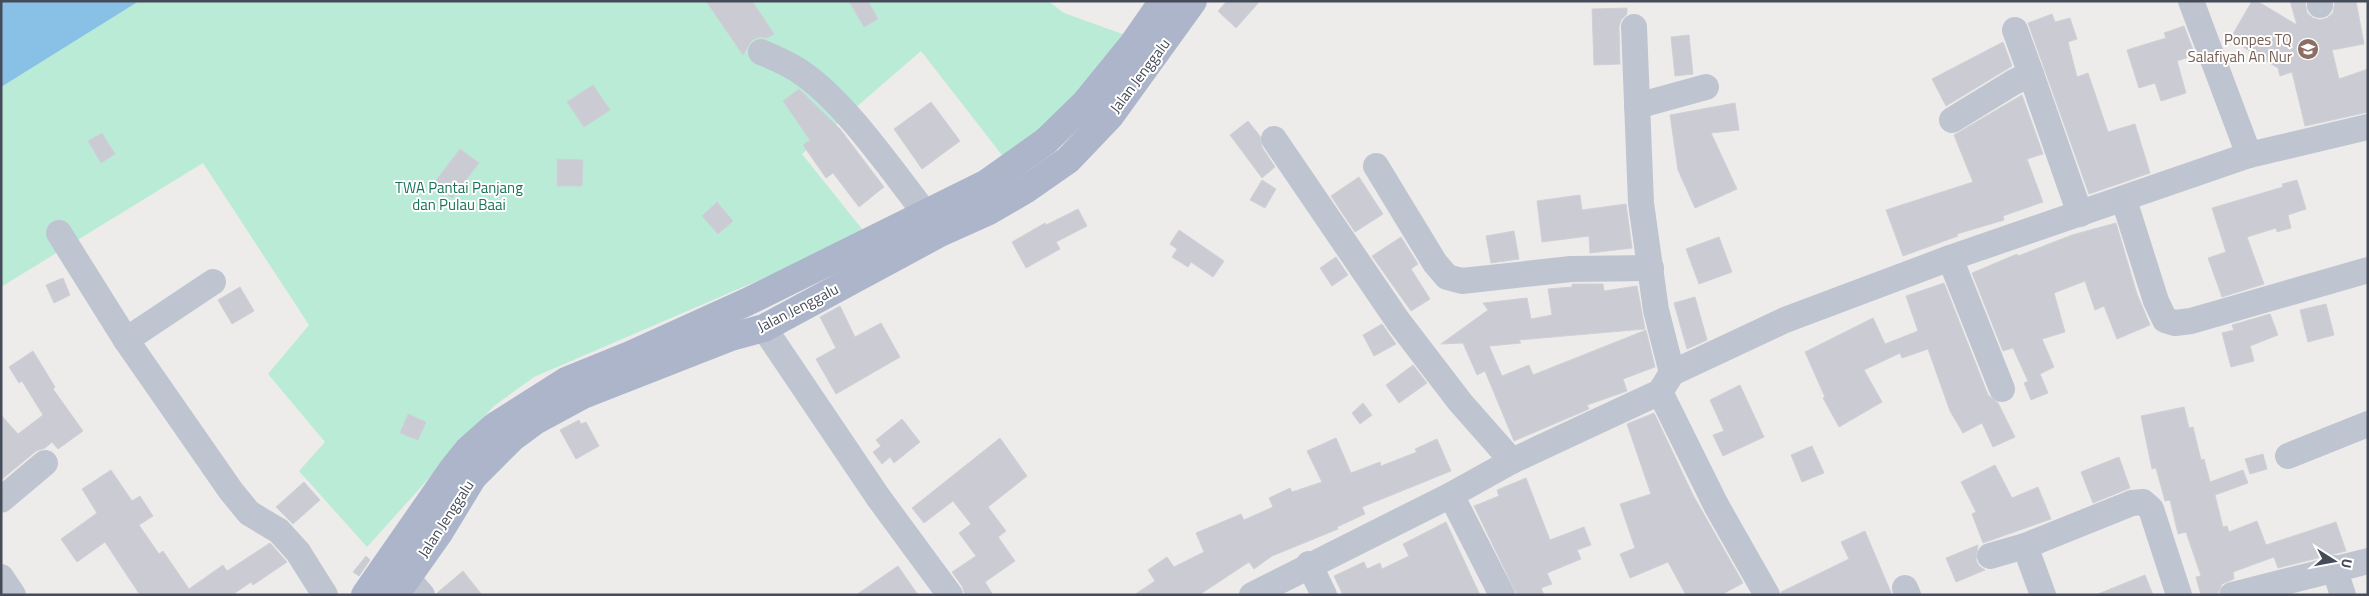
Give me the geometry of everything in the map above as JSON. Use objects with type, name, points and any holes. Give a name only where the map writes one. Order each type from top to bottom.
[{"type":"main road","name":"Jalan Jenggalu","points":[[408,589],[473,477],[512,438],[535,421],[631,365],[747,302],[987,183],[1046,141],[1085,103],[1133,44],[1163,1]]},
{"type":"main road","name":"Jalan Jenggalu","points":[[366,595],[468,450],[495,426],[566,381],[764,328],[940,233],[989,211],[1025,190],[1068,160],[1110,116],[1193,1]]},
{"type":"street","points":[[2191,1],[2249,155]]},
{"type":"street","points":[[1634,27],[1642,204],[1666,383],[1716,505],[1767,595]]},
{"type":"street","points":[[2015,30],[2080,214]]},
{"type":"street","points":[[761,52],[801,72],[824,90],[871,144],[926,214]]},
{"type":"street","points":[[1952,120],[2014,82],[2031,74]]},
{"type":"street","points":[[1637,106],[1706,87]]},
{"type":"street","points":[[1252,595],[1309,564],[1451,495],[1512,461],[1785,320],[1950,258],[2124,200],[2249,155],[2368,127]]},
{"type":"street","points":[[1274,139],[1398,321],[1460,402],[1512,461]]},
{"type":"street","points":[[1376,166],[1435,263],[1447,277],[1462,281],[1571,269],[1651,268]]},
{"type":"street","points":[[2124,200],[2156,301],[2165,320],[2174,323],[2191,321],[2368,270]]},
{"type":"street","points":[[59,233],[126,340],[232,490],[249,513],[279,531],[298,552],[325,595]]},
{"type":"street","points":[[1950,258],[2002,390]]},
{"type":"street","points":[[126,340],[212,282]]},
{"type":"street","points":[[764,328],[878,497],[950,595]]},
{"type":"street","points":[[2288,456],[2368,424]]},
{"type":"street","points":[[1,500],[45,463]]},
{"type":"street","points":[[1451,495],[1502,595]]},
{"type":"street","points":[[1990,556],[2025,546],[2132,503],[2143,502],[2151,509],[2179,595]]},
{"type":"street","points":[[2025,546],[2043,595]]},
{"type":"street","points":[[2232,595],[2368,561]]},
{"type":"street","points":[[1309,564],[1324,595]]},
{"type":"street","points":[[2334,568],[2344,595]]},
{"type":"street","points":[[1,577],[13,595]]},
{"type":"green space","name":"TWA Pantai Panjang dan Pulau Baai","points":[[1,1],[1048,1],[1064,13],[1128,36],[1074,101],[1005,159],[921,51],[802,154],[866,234],[534,377],[494,406],[367,547],[299,471],[325,442],[268,374],[309,325],[203,163],[1,287]]},
{"type":"water","points":[[1,1],[139,1],[1,87]]},
{"type":"building","points":[[706,1],[752,1],[774,34],[767,38],[760,37],[752,40],[743,55]]},
{"type":"building","points":[[849,1],[868,1],[878,19],[864,27]]},
{"type":"building","points":[[1227,1],[1260,1],[1236,28],[1218,11]]},
{"type":"building","points":[[2252,1],[2257,1],[2297,25],[2290,1],[2305,1],[2307,13],[2313,18],[2320,20],[2327,18],[2333,13],[2335,1],[2356,1],[2364,44],[2332,50],[2339,79],[2368,69],[2368,112],[2305,126],[2292,72],[2280,76],[2278,68],[2230,39]]},
{"type":"building","points":[[1627,8],[1627,14],[1621,20],[1619,27],[1620,64],[1594,65],[1592,9]]},
{"type":"building","points":[[2052,14],[2055,22],[2070,18],[2077,39],[2068,42],[2077,77],[2088,73],[2108,132],[2135,124],[2150,173],[2089,194],[2028,23]]},
{"type":"building","points":[[2184,26],[2195,55],[2177,61],[2186,93],[2161,101],[2155,83],[2139,88],[2127,50],[2166,38],[2164,33]]},
{"type":"building","points":[[1689,35],[1693,74],[1675,76],[1671,37]]},
{"type":"building","points":[[2003,42],[2012,66],[1946,106],[1932,79]]},
{"type":"building","points":[[593,85],[610,110],[584,127],[567,102]]},
{"type":"building","points":[[799,89],[840,129],[884,187],[859,207],[833,173],[826,178],[803,145],[810,140],[783,101]]},
{"type":"building","points":[[2022,95],[2043,154],[2027,159],[2043,202],[2003,216],[2004,220],[1957,234],[1958,236],[1903,256],[1886,210],[1973,182],[1954,135]]},
{"type":"building","points":[[931,102],[960,141],[922,169],[894,129]]},
{"type":"building","points":[[1735,103],[1739,130],[1711,133],[1737,189],[1695,208],[1678,170],[1670,115]]},
{"type":"building","points":[[1248,121],[1260,136],[1262,147],[1275,167],[1262,178],[1230,135]]},
{"type":"building","points":[[102,133],[115,154],[101,163],[88,141]]},
{"type":"building","points":[[460,149],[479,163],[452,198],[434,183]]},
{"type":"building","points":[[557,159],[583,160],[582,186],[557,186]]},
{"type":"building","points":[[1359,177],[1383,214],[1355,232],[1331,196]]},
{"type":"building","points":[[1262,180],[1276,189],[1265,208],[1250,200]]},
{"type":"building","points":[[2297,180],[2306,209],[2288,215],[2291,228],[2277,232],[2276,228],[2247,237],[2264,284],[2222,297],[2208,258],[2226,252],[2212,208],[2283,187],[2282,184]]},
{"type":"building","points":[[1580,195],[1582,210],[1626,204],[1632,248],[1590,253],[1589,236],[1542,242],[1537,201]]},
{"type":"building","points":[[717,202],[733,221],[718,234],[702,216]]},
{"type":"building","points":[[1078,209],[1087,226],[1056,242],[1060,249],[1026,268],[1012,242],[1045,223],[1046,225]]},
{"type":"building","points":[[2116,223],[2137,294],[2150,325],[2117,339],[2104,306],[2095,310],[2085,281],[2054,293],[2065,332],[2042,339],[2054,367],[2040,374],[2048,393],[2031,400],[2024,383],[2028,381],[2013,348],[2003,351],[1972,273],[2017,254],[2018,256],[2072,235]]},
{"type":"building","points":[[1179,230],[1224,261],[1213,277],[1191,262],[1188,267],[1172,257],[1177,249],[1170,244]]},
{"type":"building","points":[[1514,231],[1519,259],[1491,263],[1486,236]]},
{"type":"building","points":[[1401,237],[1418,264],[1411,269],[1430,299],[1411,311],[1372,256]]},
{"type":"building","points":[[1719,237],[1732,272],[1699,284],[1686,249]]},
{"type":"building","points":[[1336,257],[1348,275],[1332,286],[1320,268]]},
{"type":"building","points":[[63,278],[70,295],[54,303],[46,285]]},
{"type":"building","points":[[1944,283],[1988,395],[1998,403],[2015,437],[1993,447],[1982,423],[1963,433],[1950,411],[1928,349],[1902,358],[1900,353],[1864,370],[1882,402],[1839,427],[1823,398],[1825,397],[1805,352],[1873,318],[1885,344],[1918,331],[1906,296]]},
{"type":"building","points":[[1572,284],[1603,284],[1604,291],[1637,286],[1645,329],[1519,340],[1521,343],[1489,346],[1502,376],[1529,365],[1533,375],[1646,330],[1655,367],[1623,379],[1627,391],[1587,405],[1589,409],[1514,441],[1485,371],[1477,375],[1463,343],[1441,344],[1488,310],[1483,303],[1527,298],[1531,319],[1552,315],[1548,289],[1572,287]]},
{"type":"building","points":[[240,287],[254,311],[232,324],[218,300]]},
{"type":"building","points":[[1695,297],[1707,340],[1687,349],[1674,303]]},
{"type":"building","points":[[2326,304],[2334,335],[2308,342],[2300,310]]},
{"type":"building","points":[[840,306],[855,337],[881,323],[900,357],[836,394],[816,359],[836,348],[820,317]]},
{"type":"building","points":[[2270,314],[2278,335],[2250,346],[2254,361],[2231,367],[2222,333],[2234,330],[2232,325]]},
{"type":"building","points":[[1382,324],[1396,344],[1374,356],[1363,335]]},
{"type":"building","points":[[33,351],[55,387],[53,389],[83,431],[58,449],[52,442],[45,448],[36,451],[1,480],[1,415],[18,434],[43,415],[22,381],[19,383],[9,367]]},
{"type":"building","points":[[1413,365],[1427,383],[1399,403],[1386,385]]},
{"type":"building","points":[[1740,385],[1764,437],[1723,456],[1713,435],[1724,431],[1710,400]]},
{"type":"building","points":[[1363,403],[1372,415],[1360,424],[1352,413]]},
{"type":"building","points":[[2184,407],[2189,428],[2193,427],[2201,460],[2204,459],[2210,482],[2243,470],[2248,483],[2215,495],[2223,527],[2227,526],[2229,532],[2257,521],[2266,545],[2336,522],[2346,551],[2278,568],[2274,557],[2233,572],[2234,579],[2222,584],[2217,595],[2201,595],[2196,577],[2201,576],[2186,532],[2178,534],[2170,500],[2165,501],[2156,468],[2152,469],[2141,416]]},
{"type":"building","points":[[1654,413],[1693,495],[1743,583],[1721,595],[1686,595],[1668,562],[1630,578],[1620,554],[1635,548],[1620,504],[1651,494],[1627,424]]},
{"type":"building","points":[[408,414],[426,422],[418,440],[400,433]]},
{"type":"building","points":[[902,419],[920,442],[894,463],[890,457],[882,464],[873,452],[881,446],[876,440]]},
{"type":"building","points":[[579,420],[581,424],[586,422],[599,446],[576,459],[560,430]]},
{"type":"building","points":[[1000,438],[1027,476],[988,507],[1006,531],[998,537],[1015,561],[985,582],[993,595],[965,595],[962,586],[952,572],[976,556],[959,533],[971,524],[953,501],[924,523],[912,508]]},
{"type":"building","points":[[1336,438],[1351,473],[1380,462],[1381,466],[1417,452],[1415,449],[1437,439],[1451,471],[1362,507],[1365,514],[1337,527],[1338,529],[1272,556],[1254,569],[1249,562],[1199,595],[1134,595],[1155,581],[1148,570],[1167,557],[1174,567],[1204,552],[1196,533],[1241,514],[1244,520],[1273,507],[1269,498],[1290,488],[1292,492],[1322,482],[1307,451]]},
{"type":"building","points":[[1812,446],[1824,473],[1802,482],[1791,455]]},
{"type":"building","points":[[2263,454],[2267,469],[2250,474],[2245,459]]},
{"type":"building","points":[[2119,457],[2130,488],[2093,503],[2081,472]]},
{"type":"building","points":[[1995,465],[2012,498],[2038,487],[2051,519],[1983,543],[1972,514],[1976,512],[1961,482]]},
{"type":"building","points":[[111,470],[132,501],[140,496],[153,516],[139,525],[159,554],[163,551],[189,589],[223,565],[227,571],[270,543],[287,562],[253,585],[251,582],[232,595],[140,595],[105,542],[77,562],[61,539],[97,513],[82,489]]},
{"type":"building","points":[[1526,478],[1550,540],[1584,527],[1591,545],[1577,550],[1581,559],[1547,573],[1552,584],[1541,588],[1544,595],[1517,595],[1474,506],[1499,496],[1497,490]]},
{"type":"building","points":[[304,482],[320,500],[293,524],[276,507]]},
{"type":"building","points":[[1446,522],[1480,595],[1343,595],[1334,576],[1364,562],[1367,569],[1380,563],[1382,569],[1409,556],[1403,544]]},
{"type":"building","points":[[1865,531],[1892,595],[1782,595],[1781,592],[1849,559],[1841,542]]},
{"type":"building","points":[[1978,545],[1976,560],[1979,566],[1985,570],[1956,582],[1946,558]]},
{"type":"building","points":[[366,556],[370,560],[359,576],[353,572]]},
{"type":"building","points":[[898,566],[918,595],[856,595]]},
{"type":"building","points":[[463,571],[482,595],[437,595],[437,593]]},
{"type":"building","points":[[2145,575],[2153,595],[2098,595],[2098,594]]},
{"type":"place","name":"Ponpes TQ Salafiyah An Nur","points":[[2308,49]]}]
